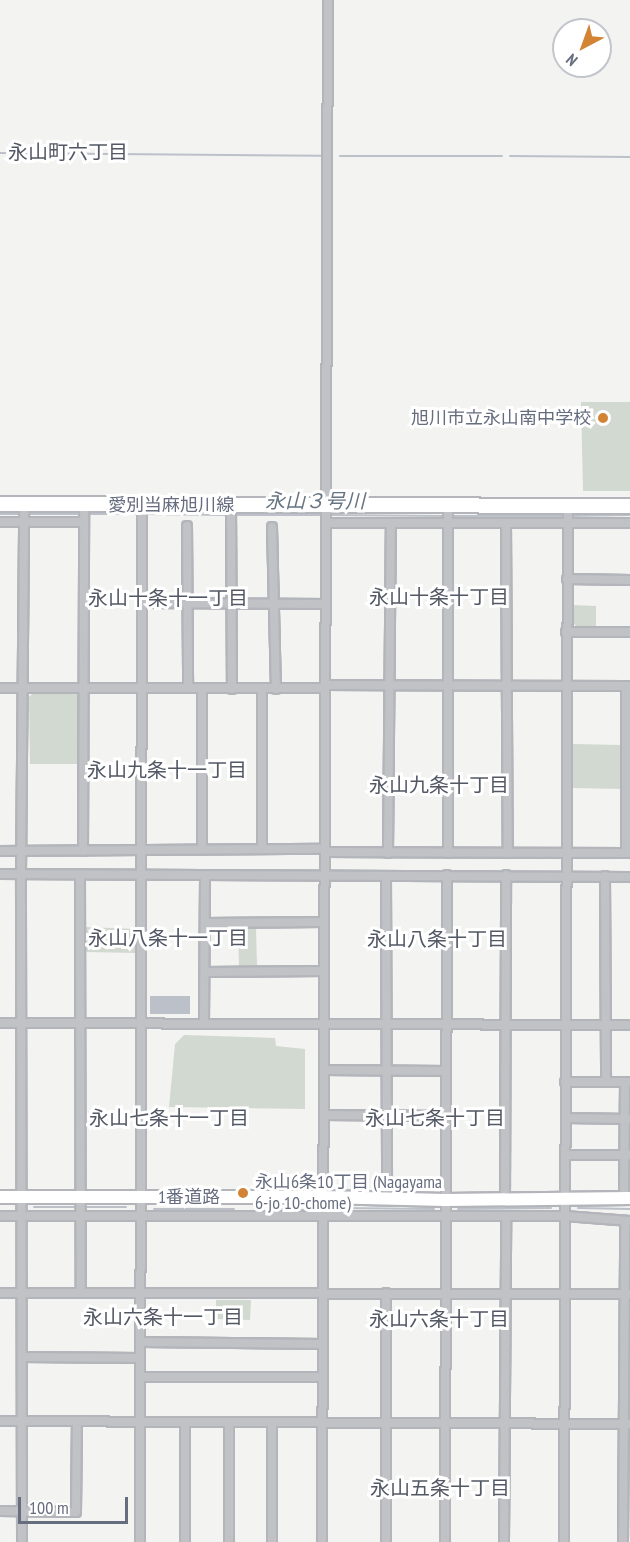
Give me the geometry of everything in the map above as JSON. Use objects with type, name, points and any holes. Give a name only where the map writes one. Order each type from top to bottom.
[{"type":"main road","name":"愛別当麻旭川線","points":[[0,504],[24,514],[142,511],[231,512],[326,505],[448,515],[568,515],[630,506]]},
{"type":"street","points":[[322,1542],[328,0]]},
{"type":"street","points":[[140,1542],[142,511]]},
{"type":"street","points":[[231,512],[232,689]]},
{"type":"street","points":[[83,851],[84,513]]},
{"type":"street","points":[[0,522],[24,514],[21,874],[21,1542]]},
{"type":"street","points":[[326,523],[391,523],[448,515],[506,524],[568,515],[630,524]]},
{"type":"street","points":[[448,515],[448,853]]},
{"type":"street","points":[[564,1542],[568,515]]},
{"type":"street","points":[[388,853],[391,523]]},
{"type":"street","points":[[506,524],[508,853]]},
{"type":"street","points":[[187,526],[188,688]]},
{"type":"street","points":[[272,527],[276,688]]},
{"type":"street","points":[[567,579],[630,580]]},
{"type":"street","points":[[143,603],[325,604]]},
{"type":"street","points":[[566,632],[630,632]]},
{"type":"street","points":[[0,688],[262,689],[389,684],[628,686],[628,853],[388,853],[262,848],[0,851]]},
{"type":"street","points":[[202,688],[202,848]]},
{"type":"street","points":[[262,689],[262,848]]},
{"type":"street","points":[[0,874],[630,877]]},
{"type":"street","points":[[80,874],[81,1293]]},
{"type":"street","points":[[204,1023],[205,875]]},
{"type":"street","points":[[445,1542],[447,875]]},
{"type":"street","points":[[506,875],[506,1200]]},
{"type":"street","points":[[386,876],[387,1198]]},
{"type":"street","points":[[606,876],[606,1082]]},
{"type":"street","points":[[206,923],[324,922]]},
{"type":"street","points":[[205,972],[324,971]]},
{"type":"street","points":[[0,1023],[630,1024]]},
{"type":"street","points":[[324,1071],[446,1071]]},
{"type":"street","points":[[565,1082],[627,1082],[627,1198]]},
{"type":"street","points":[[324,1115],[446,1116]]},
{"type":"street","points":[[566,1118],[627,1119]]},
{"type":"street","points":[[565,1155],[627,1155]]},
{"type":"street","name":"1番道路","points":[[0,1197],[21,1197],[82,1208],[141,1197],[446,1200],[627,1198]]},
{"type":"street","points":[[0,1216],[82,1208],[141,1215],[446,1217],[506,1215],[565,1216],[628,1221],[627,1424],[623,1542]]},
{"type":"street","points":[[504,1542],[506,1215]]},
{"type":"street","points":[[0,1293],[627,1294]]},
{"type":"street","points":[[386,1293],[386,1542]]},
{"type":"street","points":[[141,1342],[322,1344]]},
{"type":"street","points":[[22,1357],[140,1358]]},
{"type":"street","points":[[141,1377],[322,1377]]},
{"type":"street","points":[[0,1421],[627,1424]]},
{"type":"street","points":[[0,1511],[76,1512],[77,1423]]},
{"type":"street","points":[[185,1423],[185,1542]]},
{"type":"street","points":[[229,1423],[229,1542]]},
{"type":"street","points":[[272,1423],[272,1542]]},
{"type":"shaded area","points":[[581,402],[630,402],[630,491],[583,491]]},
{"type":"shaded area","points":[[573,605],[596,606],[596,627],[577,627],[573,623]]},
{"type":"shaded area","points":[[34,692],[75,692],[79,697],[79,764],[30,764],[29,697]]},
{"type":"shaded area","points":[[573,744],[622,745],[621,789],[572,788]]},
{"type":"shaded area","points":[[85,927],[137,929],[136,953],[85,952]]},
{"type":"shaded area","points":[[238,927],[256,927],[257,966],[239,967]]},
{"type":"shaded area","points":[[150,996],[190,996],[190,1014],[150,1014]]},
{"type":"shaded area","points":[[184,1035],[275,1038],[276,1046],[305,1049],[305,1109],[169,1107],[175,1044]]},
{"type":"shaded area","points":[[216,1300],[251,1300],[250,1320],[216,1319]]},
{"type":"waterway","points":[[0,153],[321,156]]},
{"type":"waterway","points":[[340,156],[502,156]]},
{"type":"waterway","points":[[510,156],[630,157]]},
{"type":"waterway","name":"永山３号川","points":[[0,514],[21,514]]},
{"type":"waterway","name":"永山３号川","points":[[27,514],[81,514]]},
{"type":"waterway","name":"永山３号川","points":[[87,514],[138,514]]},
{"type":"waterway","name":"永山３号川","points":[[144,514],[228,515]]},
{"type":"waterway","name":"永山３号川","points":[[234,515],[324,515]]},
{"type":"waterway","name":"永山３号川","points":[[330,515],[444,516]]},
{"type":"waterway","name":"永山３号川","points":[[570,516],[630,515]]},
{"type":"waterway","name":"永山３号川","points":[[450,516],[564,516]]},
{"type":"waterway","points":[[34,1207],[79,1207]]},
{"type":"waterway","points":[[85,1207],[126,1207]]},
{"type":"waterway","points":[[337,1208],[434,1209]]},
{"type":"waterway","points":[[458,1209],[551,1208]]},
{"type":"waterway","points":[[578,1208],[630,1209]]},
{"type":"waterway","points":[[154,1209],[234,1209]]},
{"type":"waterway","points":[[278,1209],[306,1210]]},
{"type":"place","name":"旭川市立永山南中学校","points":[[603,418]]},
{"type":"place","name":"永山6条10丁目 (Nagayama 6-jo 10-chome)","points":[[243,1193]]},
{"type":"district","name":"永山町六丁目","points":[[68,152]]},
{"type":"district","name":"永山十条十丁目","points":[[439,597]]},
{"type":"district","name":"永山十条十一丁目","points":[[168,598]]},
{"type":"district","name":"永山九条十一丁目","points":[[167,770]]},
{"type":"district","name":"永山九条十丁目","points":[[439,785]]},
{"type":"district","name":"永山八条十一丁目","points":[[168,938]]},
{"type":"district","name":"永山八条十丁目","points":[[437,939]]},
{"type":"district","name":"永山七条十一丁目","points":[[169,1118]]},
{"type":"district","name":"永山七条十丁目","points":[[435,1118]]},
{"type":"district","name":"永山六条十一丁目","points":[[163,1317]]},
{"type":"district","name":"永山六条十丁目","points":[[439,1319]]},
{"type":"district","name":"永山五条十丁目","points":[[440,1488]]}]
